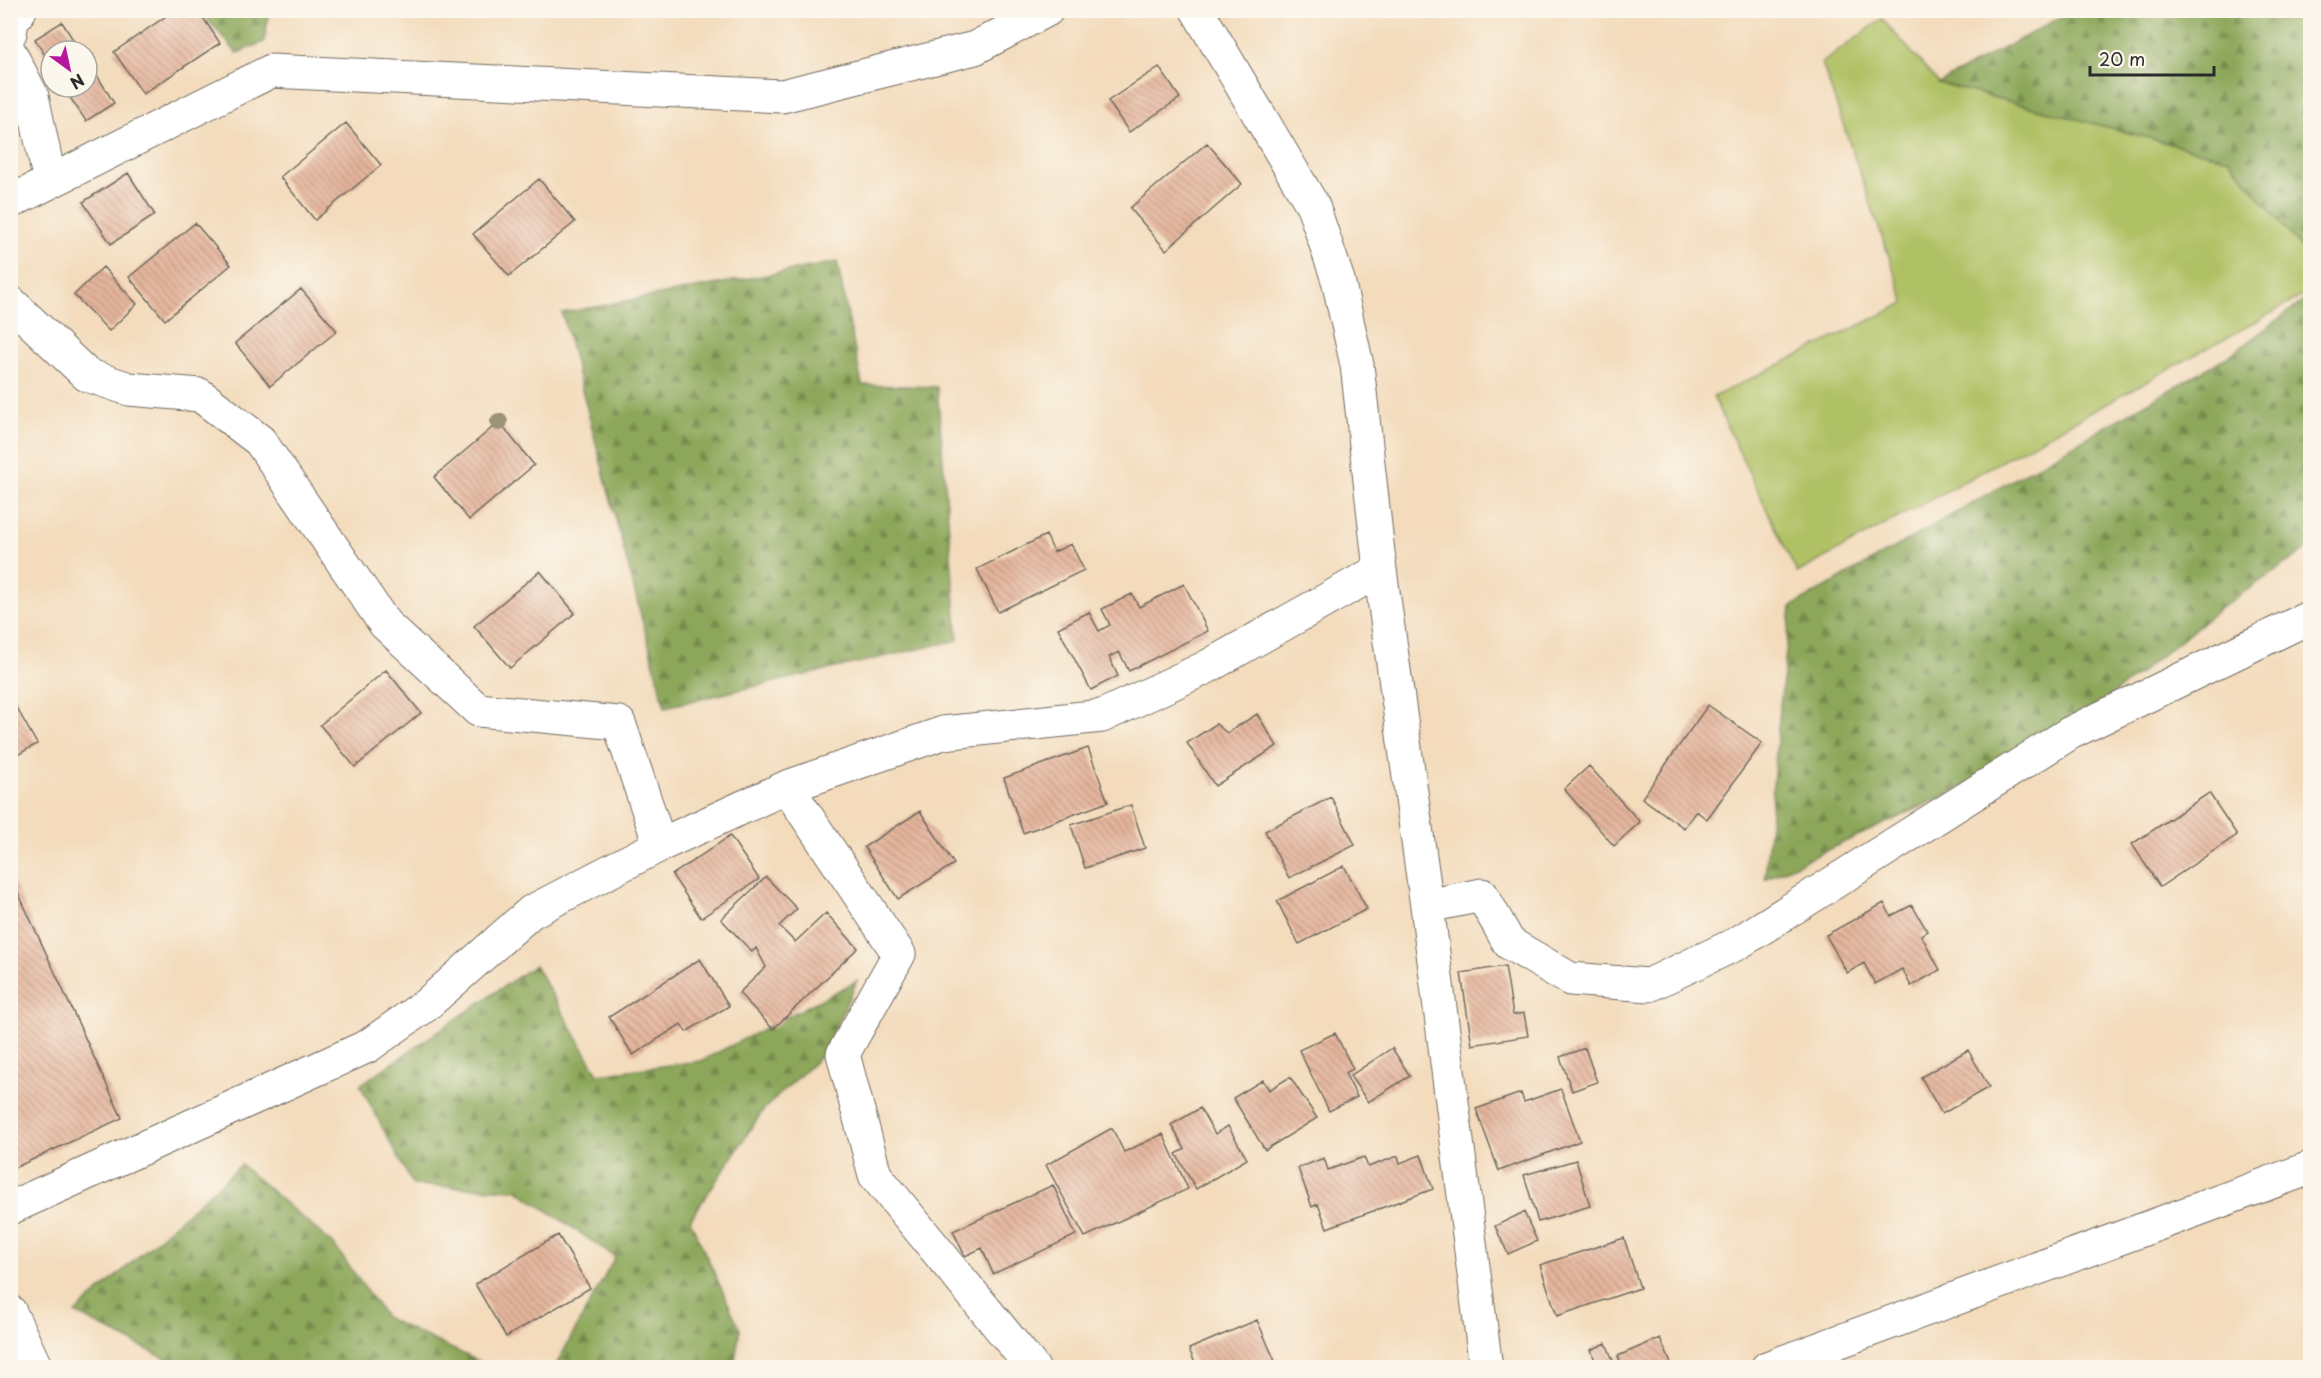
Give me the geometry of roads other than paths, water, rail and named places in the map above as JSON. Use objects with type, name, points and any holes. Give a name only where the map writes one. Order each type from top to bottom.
[{"type":"street","points":[[10,33],[12,21],[20,10]]},
{"type":"street","points":[[10,202],[271,70],[782,96],[975,48],[1047,10]]},
{"type":"street","points":[[1197,10],[1313,206],[1338,280],[1357,365],[1380,570],[1427,906],[1486,1368]]},
{"type":"street","points":[[10,53],[32,96],[50,182]]},
{"type":"street","points":[[10,302],[87,375],[129,389],[200,395],[260,441],[385,624],[478,710],[619,723],[660,845]]},
{"type":"street","points":[[10,1208],[368,1046],[426,1005],[531,912],[660,845],[787,787],[943,733],[1102,716],[1204,668],[1380,570]]},
{"type":"street","points":[[1427,906],[1482,895],[1509,943],[1570,979],[1649,984],[1738,943],[2070,733],[2310,617]]},
{"type":"street","points":[[787,787],[899,954],[843,1054],[875,1175],[1033,1368]]},
{"type":"street","points":[[1767,1368],[2310,1168]]},
{"type":"street","points":[[10,1312],[36,1368]]}]
